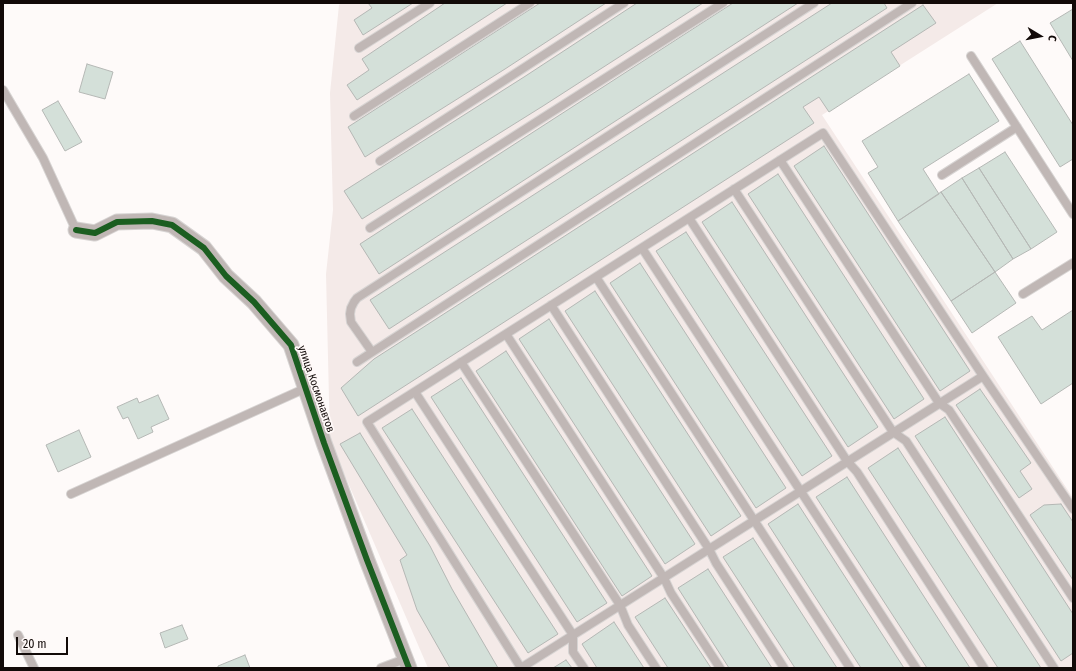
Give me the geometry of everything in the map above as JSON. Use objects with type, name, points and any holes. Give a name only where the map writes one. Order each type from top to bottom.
[{"type":"street","name":"улица Космонавтов","points":[[76,230],[95,233],[117,222],[152,221],[172,224],[204,248],[226,276],[254,302],[291,345],[324,443],[407,664]]},
{"type":"lane","points":[[359,48],[430,3]]},
{"type":"lane","points":[[354,116],[530,3]]},
{"type":"lane","points":[[380,161],[624,3]]},
{"type":"lane","points":[[370,228],[723,3]]},
{"type":"lane","points":[[372,352],[351,322],[351,308],[357,298],[814,3]]},
{"type":"lane","points":[[357,362],[912,3]]},
{"type":"lane","points":[[972,56],[1073,214]]},
{"type":"lane","points":[[3,90],[43,158],[76,230]]},
{"type":"lane","points":[[942,175],[1017,127]]},
{"type":"lane","points":[[983,376],[521,668],[367,422],[823,133],[983,376],[1073,509]]},
{"type":"lane","points":[[780,160],[939,403],[949,410],[1073,598]]},
{"type":"lane","points":[[734,189],[893,432],[906,441],[1054,668]]},
{"type":"lane","points":[[688,218],[847,461],[857,472],[984,668]]},
{"type":"lane","points":[[642,248],[916,668]]},
{"type":"lane","points":[[1023,294],[1073,263]]},
{"type":"lane","points":[[596,276],[850,668]]},
{"type":"lane","points":[[551,305],[784,668]]},
{"type":"lane","points":[[506,334],[664,578],[671,593],[720,668]]},
{"type":"lane","points":[[461,362],[620,605],[628,625],[656,668]]},
{"type":"lane","points":[[71,494],[306,388]]},
{"type":"lane","points":[[415,392],[573,635],[573,652],[584,668]]},
{"type":"lane","points":[[18,635],[34,668]]},
{"type":"lane","points":[[381,668],[407,664]]},
{"type":"shaded area","points":[[341,3],[998,3],[822,115],[1073,498],[1073,668],[428,668],[330,441],[326,274],[333,210],[330,93],[339,5]]},
{"type":"building","points":[[368,3],[413,3],[363,35],[354,20],[372,8]]},
{"type":"building","points":[[445,3],[507,3],[357,100],[347,85],[369,70],[362,59]]},
{"type":"building","points":[[540,3],[606,3],[505,69],[365,157],[348,127]]},
{"type":"building","points":[[637,3],[703,3],[543,106],[362,219],[344,191],[524,77]]},
{"type":"building","points":[[733,3],[798,3],[379,274],[360,244]]},
{"type":"building","points":[[832,3],[884,3],[887,8],[389,329],[370,300]]},
{"type":"building","points":[[923,5],[936,23],[891,52],[900,66],[829,112],[819,97],[803,107],[814,123],[358,416],[341,388],[374,359]]},
{"type":"building","points":[[1073,9],[1073,61],[1050,23]]},
{"type":"building","points":[[1020,41],[1073,125],[1073,159],[1060,167],[992,59]]},
{"type":"building","points":[[87,64],[113,72],[105,99],[79,92]]},
{"type":"building","points":[[969,74],[999,121],[923,169],[939,194],[898,221],[868,173],[878,167],[862,141]]},
{"type":"building","points":[[58,101],[82,142],[65,151],[42,110]]},
{"type":"building","points":[[824,146],[970,371],[940,391],[794,166]]},
{"type":"building","points":[[1005,152],[1057,232],[1031,249],[979,168]]},
{"type":"building","points":[[979,168],[1031,249],[1013,259],[962,178]]},
{"type":"building","points":[[778,174],[924,399],[894,419],[748,194]]},
{"type":"building","points":[[962,178],[1013,259],[995,272],[941,192]]},
{"type":"building","points":[[941,192],[995,272],[951,301],[898,221]]},
{"type":"building","points":[[732,202],[878,427],[848,447],[702,222]]},
{"type":"building","points":[[686,232],[832,456],[802,476],[656,251]]},
{"type":"building","points":[[640,263],[786,488],[756,508],[610,283]]},
{"type":"building","points":[[995,272],[1016,303],[972,333],[951,301]]},
{"type":"building","points":[[595,291],[741,516],[711,536],[565,311]]},
{"type":"building","points":[[1073,310],[1073,383],[1041,404],[998,337],[1032,316],[1042,330]]},
{"type":"building","points":[[549,319],[695,544],[665,564],[519,339]]},
{"type":"building","points":[[506,351],[652,576],[622,596],[476,371]]},
{"type":"building","points":[[461,378],[607,603],[577,622],[431,397]]},
{"type":"building","points":[[980,389],[1031,463],[1020,471],[1032,489],[1019,498],[956,405]]},
{"type":"building","points":[[158,395],[169,419],[151,427],[153,432],[138,439],[128,417],[123,419],[117,407],[137,398],[139,403]]},
{"type":"building","points":[[412,409],[558,634],[528,653],[382,428]]},
{"type":"building","points":[[945,417],[1073,614],[1073,653],[1061,661],[915,436]]},
{"type":"building","points":[[79,430],[91,457],[58,472],[46,445]]},
{"type":"building","points":[[360,433],[430,546],[452,589],[498,668],[450,668],[417,610],[400,560],[407,555],[340,444]]},
{"type":"building","points":[[898,448],[1041,668],[998,668],[868,468]]},
{"type":"building","points":[[847,477],[970,668],[927,668],[816,497]]},
{"type":"building","points":[[798,504],[904,668],[861,668],[768,524]]},
{"type":"building","points":[[1061,504],[1073,522],[1073,580],[1030,515],[1044,505]]},
{"type":"building","points":[[753,538],[837,668],[795,668],[723,557]]},
{"type":"building","points":[[708,569],[772,668],[729,668],[678,588]]},
{"type":"building","points":[[665,598],[711,668],[668,668],[635,617]]},
{"type":"building","points":[[614,622],[644,668],[597,668],[582,644]]},
{"type":"building","points":[[182,625],[188,639],[165,648],[160,633]]},
{"type":"building","points":[[245,655],[250,668],[218,668],[218,666]]},
{"type":"building","points":[[566,660],[572,668],[553,668]]},
{"type":"cycle path","points":[[76,230],[95,233],[117,222],[152,221],[172,225],[204,248],[226,276],[254,302],[291,345],[324,443],[409,668]]}]
